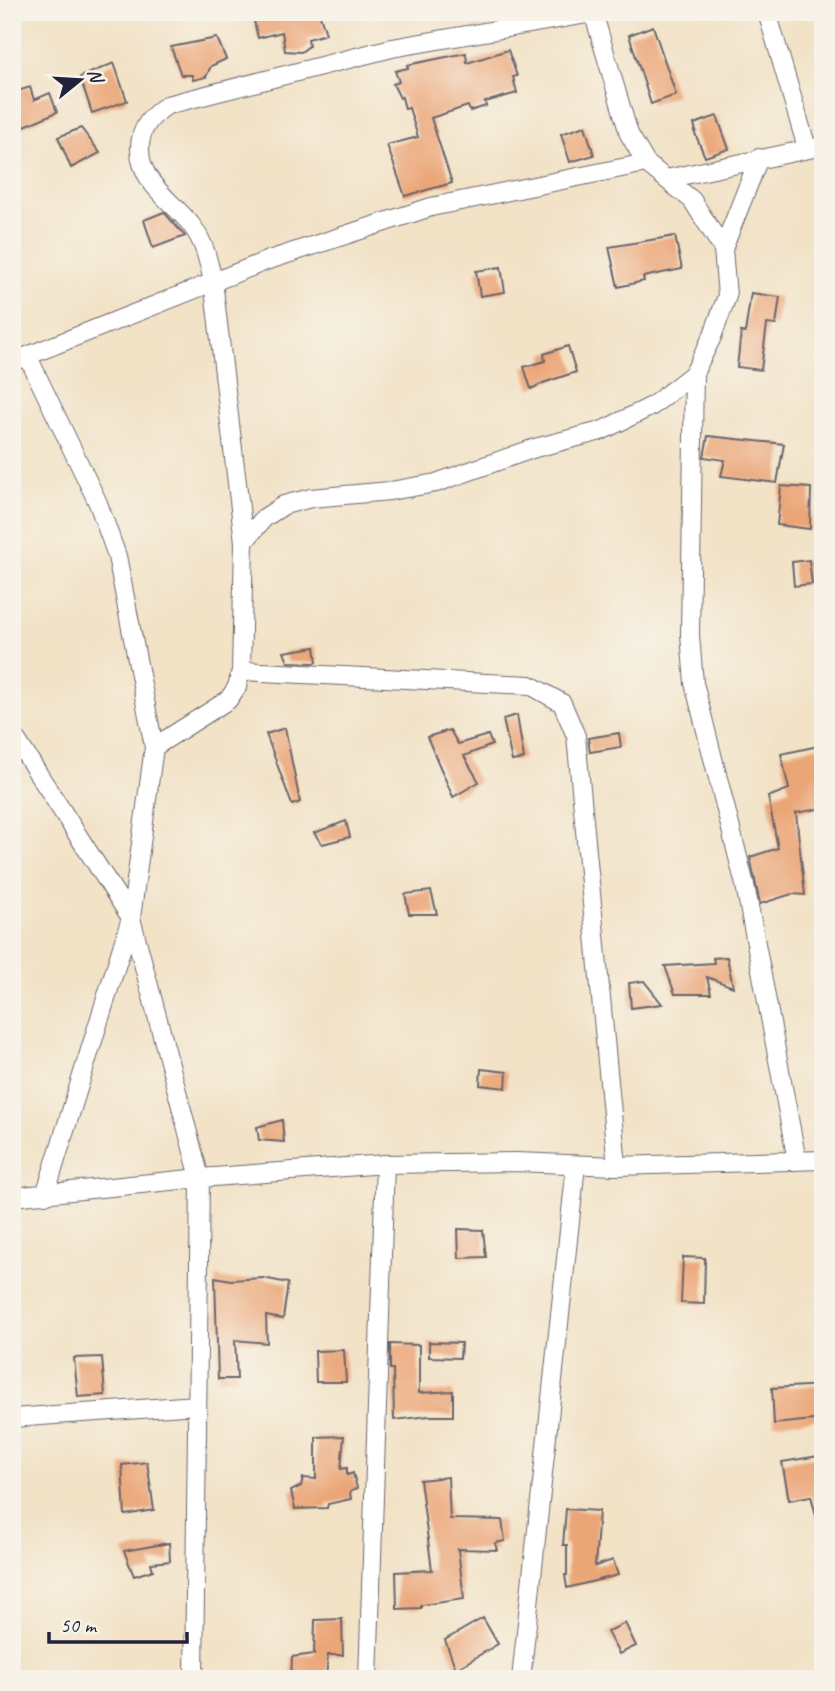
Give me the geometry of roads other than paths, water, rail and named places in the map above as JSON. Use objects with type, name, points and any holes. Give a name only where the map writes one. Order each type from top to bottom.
[{"type":"street","points":[[666,179],[815,147],[767,12]]},
{"type":"street","points":[[154,747],[228,700],[237,687],[241,671],[244,542],[213,281],[204,245],[192,226],[150,181],[139,162],[140,135],[152,116],[167,105],[392,48],[593,13],[629,134],[646,163],[692,200],[723,249]]},
{"type":"street","points":[[244,542],[264,518],[284,505],[311,498],[390,491],[436,483],[535,448],[601,431],[652,406],[694,373],[712,337],[727,296],[723,249],[760,158]]},
{"type":"street","points":[[45,1195],[131,918],[154,747],[117,556],[98,503],[20,359],[267,261],[431,207],[646,163]]},
{"type":"street","points":[[694,373],[690,635],[694,683],[745,885],[797,1161]]},
{"type":"street","points":[[241,671],[530,685],[562,703],[576,736],[617,1166]]},
{"type":"street","points":[[12,733],[131,918],[200,1178],[194,1679]]},
{"type":"street","points":[[12,1197],[200,1178],[385,1164],[516,1162],[617,1166],[823,1160]]},
{"type":"street","points":[[368,1679],[385,1164]]},
{"type":"street","points":[[521,1679],[576,1165]]},
{"type":"street","points":[[12,1418],[197,1405]]}]
